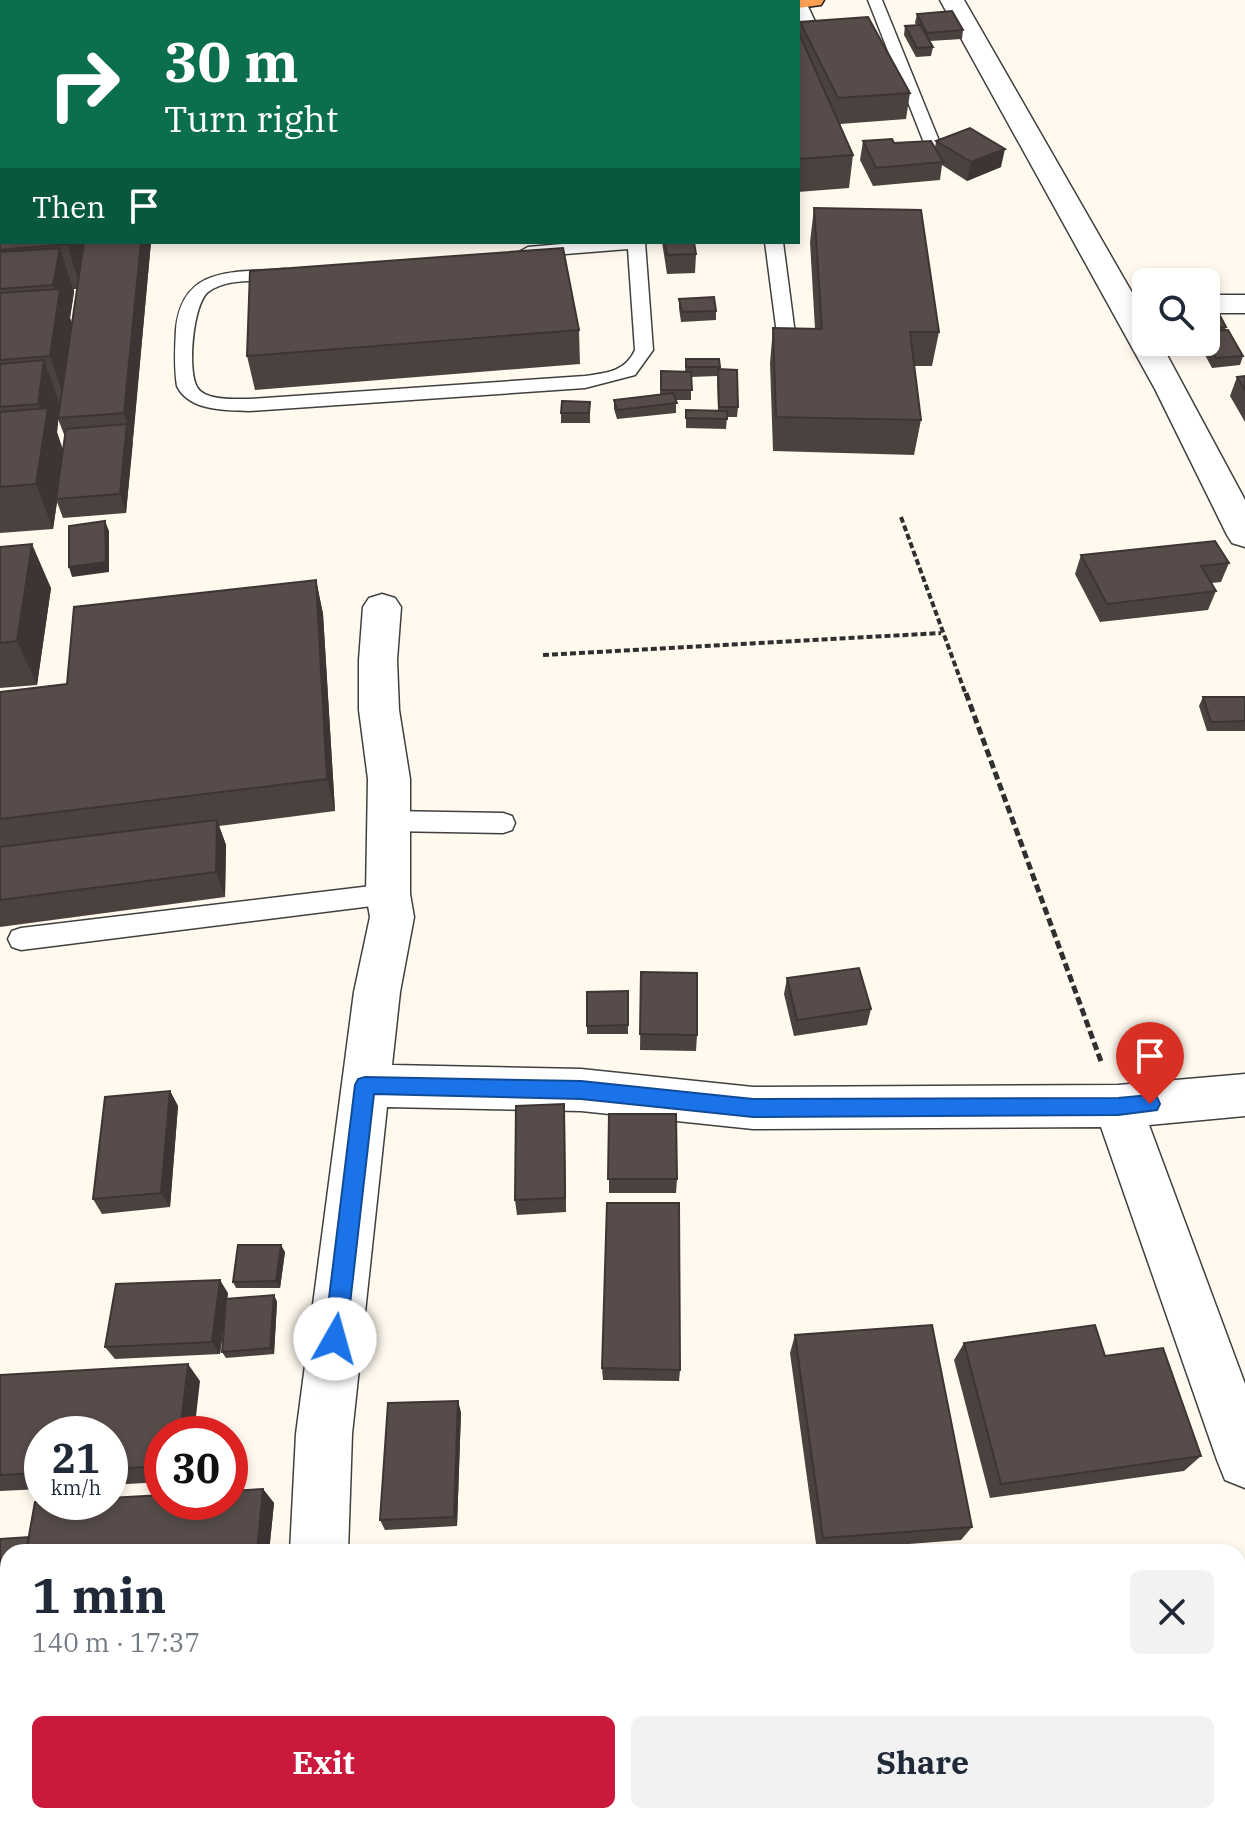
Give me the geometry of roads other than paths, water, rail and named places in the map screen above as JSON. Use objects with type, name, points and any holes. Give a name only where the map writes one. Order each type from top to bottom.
[{"type":"street","points":[[952,0],[1132,302]]},
{"type":"street","points":[[1220,304],[1245,304]]},
{"type":"street","points":[[1157,356],[1245,535]]},
{"type":"street","points":[[319,1544],[324,1434],[377,992],[392,917],[388,894],[389,779],[379,710],[378,660],[382,607]]},
{"type":"street","points":[[365,1085],[581,1090],[753,1108],[1118,1106],[1245,1095]]},
{"type":"street","points":[[1118,1106],[1245,1460]]},
{"type":"lane","points":[[875,0],[871,34],[936,153]]},
{"type":"lane","points":[[800,3],[815,34],[871,34]]},
{"type":"lane","points":[[513,254],[616,244]]},
{"type":"lane","points":[[299,273],[218,281],[205,286],[194,297],[188,309],[186,335],[185,384],[190,392],[217,402],[249,405],[585,382],[628,374],[639,365],[644,350],[636,244]]},
{"type":"lane","points":[[774,244],[786,334]]},
{"type":"lane","points":[[388,821],[503,823]]},
{"type":"lane","points":[[21,939],[388,894]]}]
